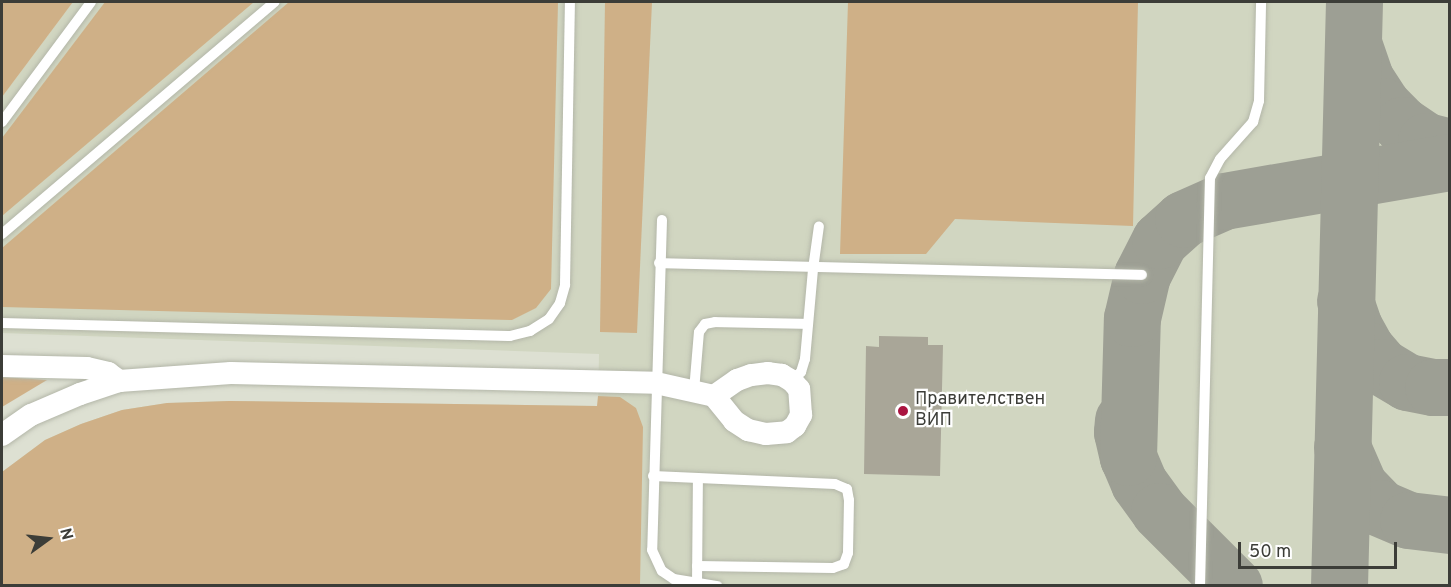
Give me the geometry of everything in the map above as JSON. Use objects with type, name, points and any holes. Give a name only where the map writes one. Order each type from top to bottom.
[{"type":"street","points":[[2,366],[87,368],[108,373],[119,381]]},
{"type":"street","points":[[2,435],[31,415],[80,394],[119,381],[231,373],[656,383],[704,394],[734,421],[748,430],[778,434],[795,426],[801,416],[799,389],[782,375],[768,373],[752,375],[704,394]]},
{"type":"lane","points":[[2,122],[91,2]]},
{"type":"lane","points":[[2,234],[275,2]]},
{"type":"lane","points":[[2,322],[510,336],[530,331],[549,319],[560,303],[565,285],[570,2]]},
{"type":"lane","points":[[1200,585],[1210,178],[1220,159],[1253,122],[1259,100],[1262,2]]},
{"type":"lane","points":[[662,220],[652,550],[662,571],[674,579],[696,584],[717,585]]},
{"type":"lane","points":[[792,381],[801,372],[805,359],[819,226]]},
{"type":"lane","points":[[659,263],[813,269],[1142,275]]},
{"type":"lane","points":[[704,394],[699,332],[705,324],[715,322],[807,324]]},
{"type":"lane","points":[[653,476],[835,484],[847,489],[849,500],[848,553],[844,564],[833,568],[697,566]]},
{"type":"lane","points":[[696,584],[698,478]]},
{"type":"shaded area","points":[[2,2],[73,2],[2,97]]},
{"type":"shaded area","points":[[73,2],[1449,2],[1449,585],[2,585],[2,472],[45,440],[81,424],[122,410],[167,403],[229,401],[598,406],[599,354],[2,333],[2,97]]},
{"type":"shaded area","points":[[105,2],[254,2],[2,216],[2,138]]},
{"type":"shaded area","points":[[289,2],[558,2],[551,289],[536,308],[512,320],[2,307],[2,248]]},
{"type":"shaded area","points":[[605,2],[652,2],[637,333],[600,332]]},
{"type":"shaded area","points":[[848,2],[1138,2],[1133,226],[955,219],[926,254],[840,254]]},
{"type":"shaded area","points":[[2,377],[47,380],[2,407]]},
{"type":"shaded area","points":[[598,396],[620,397],[636,408],[643,427],[640,585],[2,585],[2,472],[45,440],[81,424],[122,410],[167,403],[229,401],[597,406]]},
{"type":"building","name":"Правителствен ВИП","points":[[879,336],[928,337],[928,345],[943,345],[940,476],[864,474],[866,346],[879,347]]},
{"type":"taxiway","points":[[1339,586],[1354,2]]},
{"type":"taxiway","points":[[1354,46],[1366,80],[1383,106],[1402,125],[1426,141],[1450,147]]},
{"type":"taxiway","points":[[1128,457],[1132,318],[1142,275],[1160,240],[1183,219],[1224,201],[1450,162]]},
{"type":"taxiway","points":[[1345,301],[1354,327],[1367,350],[1382,367],[1407,382],[1433,387],[1450,387]]},
{"type":"taxiway","points":[[1123,420],[1122,432],[1128,457],[1139,483],[1159,511],[1234,586]]},
{"type":"taxiway","points":[[1342,447],[1359,486],[1380,508],[1408,520],[1450,525]]},
{"type":"place","name":"Правителствен ВИП","points":[[903,411]]}]
